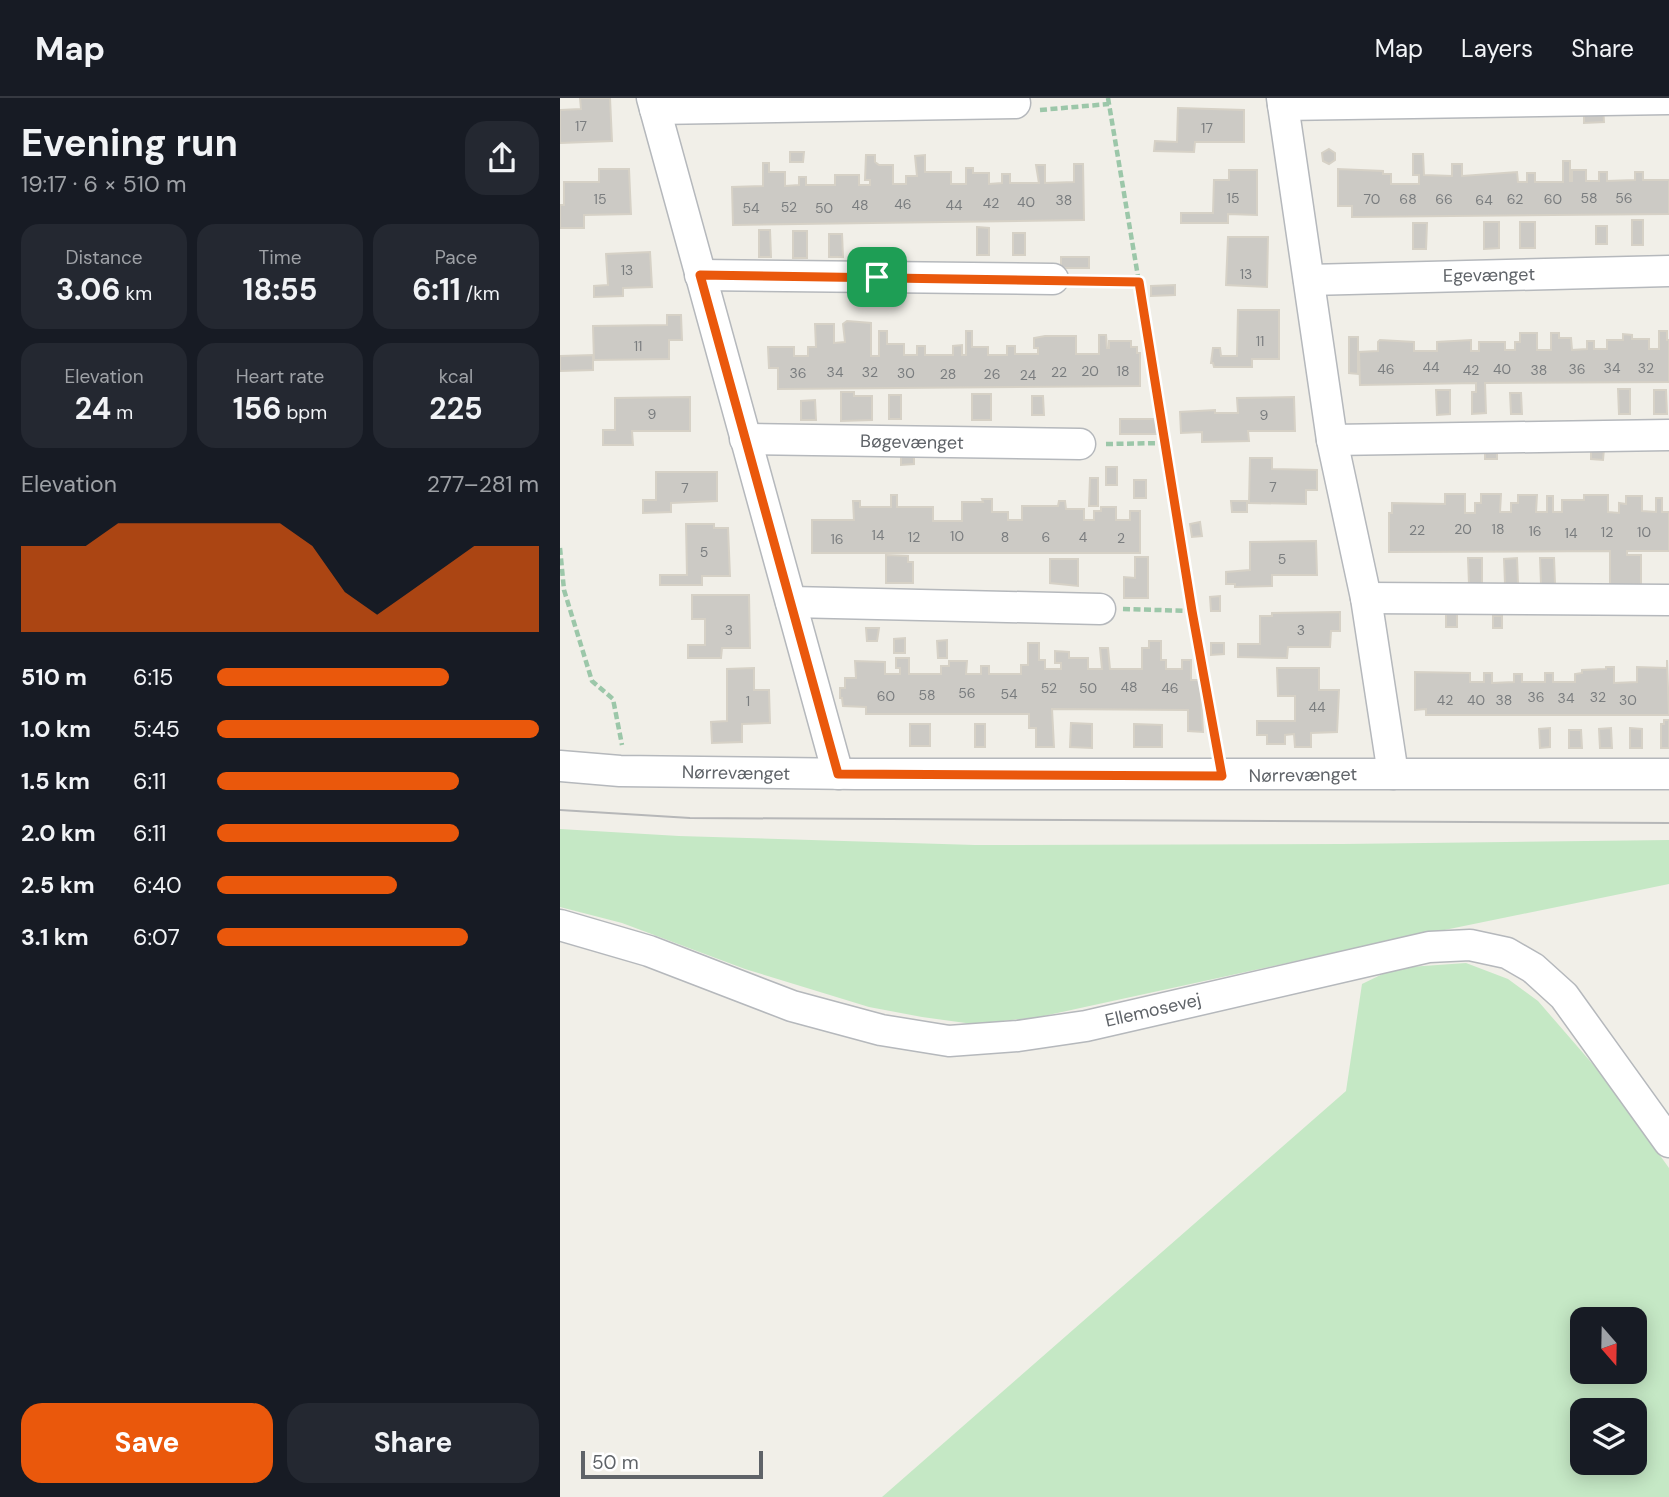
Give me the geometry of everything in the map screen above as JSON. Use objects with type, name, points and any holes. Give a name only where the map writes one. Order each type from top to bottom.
[{"type":"street","points":[[1393,774],[1366,598],[1332,440],[1282,101],[1669,99]]},
{"type":"street","points":[[838,774],[654,104],[1015,103]]},
{"type":"street","name":"Egevænget","points":[[1309,280],[1669,271]]},
{"type":"street","points":[[700,275],[1053,279]]},
{"type":"street","points":[[1332,440],[1669,435]]},
{"type":"street","name":"Bøgevænget","points":[[745,439],[1080,444]]},
{"type":"street","points":[[1366,598],[1669,600]]},
{"type":"street","points":[[791,602],[1100,609]]},
{"type":"street","name":"Nørrevænget","points":[[560,766],[620,771],[838,774],[1669,774]]},
{"type":"street","name":"Ellemosevej","points":[[560,925],[649,951],[792,1006],[881,1030],[948,1041],[1018,1036],[1086,1026],[1429,947],[1470,945],[1507,953],[1533,968],[1564,996],[1669,1142]]},
{"type":"path","points":[[1015,103],[1031,110],[1109,101],[1192,611],[1222,776]]},
{"type":"path","points":[[1053,279],[1139,282]]},
{"type":"path","points":[[1080,444],[1165,443]]},
{"type":"path","points":[[560,548],[564,590],[592,681],[613,699],[622,738],[620,771]]},
{"type":"path","points":[[1100,609],[1192,611]]},
{"type":"green space","points":[[560,829],[679,836],[975,845],[1669,840],[1669,884],[1039,1017],[973,1024],[869,1007],[745,969],[622,923],[560,907]]},
{"type":"green space","points":[[1466,963],[1508,979],[1538,1001],[1603,1076],[1669,1168],[1669,1497],[882,1497],[1346,1091],[1362,984],[1395,968]]},
{"type":"building","points":[[580,98],[610,98],[612,141],[560,143],[560,110],[581,109]]},
{"type":"building","points":[[1584,107],[1603,107],[1604,122],[1584,123]]},
{"type":"building","points":[[1178,108],[1244,110],[1244,142],[1195,142],[1194,152],[1154,151],[1155,141],[1177,142]]},
{"type":"building","points":[[1329,149],[1335,153],[1335,160],[1329,164],[1323,161],[1322,153]]},
{"type":"building","points":[[790,152],[804,152],[803,162],[790,162]]},
{"type":"building","points":[[1413,154],[1423,154],[1424,175],[1452,176],[1452,164],[1462,164],[1462,176],[1517,172],[1518,182],[1527,182],[1527,173],[1535,173],[1535,182],[1563,182],[1563,161],[1570,161],[1570,181],[1572,170],[1586,170],[1586,181],[1599,181],[1599,172],[1607,172],[1607,181],[1635,180],[1635,172],[1643,172],[1643,180],[1669,180],[1669,214],[1352,217],[1352,206],[1338,206],[1338,169],[1383,171],[1383,174],[1391,174],[1391,184],[1419,184],[1419,175],[1413,175]]},
{"type":"building","points":[[866,155],[875,155],[875,162],[879,165],[893,165],[893,184],[906,184],[906,176],[917,176],[915,156],[925,155],[925,172],[951,172],[951,184],[966,184],[966,168],[973,168],[973,173],[989,173],[989,184],[1002,183],[1002,174],[1010,174],[1010,183],[1039,183],[1036,165],[1045,165],[1045,183],[1074,182],[1074,164],[1083,164],[1084,220],[733,225],[732,187],[763,186],[763,163],[769,163],[769,172],[785,172],[785,186],[799,185],[799,177],[806,177],[806,185],[835,185],[835,175],[859,175],[859,185],[870,185],[870,180],[865,180]]},
{"type":"building","points":[[599,169],[629,169],[631,214],[584,215],[584,228],[560,228],[564,182],[599,182]]},
{"type":"building","points":[[1229,170],[1257,170],[1257,215],[1228,214],[1228,223],[1181,223],[1181,213],[1213,213],[1214,180],[1229,180]]},
{"type":"building","points":[[1632,220],[1643,220],[1643,245],[1632,245]]},
{"type":"building","points":[[1484,222],[1499,222],[1499,248],[1484,249]]},
{"type":"building","points":[[1520,222],[1535,222],[1535,248],[1520,248]]},
{"type":"building","points":[[1413,223],[1427,223],[1426,249],[1413,249]]},
{"type":"building","points":[[1596,226],[1607,226],[1607,244],[1596,244]]},
{"type":"building","points":[[977,227],[989,228],[989,255],[977,255]]},
{"type":"building","points":[[759,230],[770,230],[771,257],[759,257]]},
{"type":"building","points":[[793,231],[807,231],[807,258],[793,258]]},
{"type":"building","points":[[1013,233],[1025,233],[1025,255],[1013,255]]},
{"type":"building","points":[[829,234],[842,234],[843,257],[829,257]]},
{"type":"building","points":[[1228,237],[1268,237],[1267,287],[1226,285]]},
{"type":"building","points":[[650,252],[652,287],[623,288],[623,296],[594,297],[594,286],[608,285],[606,254]]},
{"type":"building","points":[[1061,257],[1089,257],[1089,268],[1061,268]]},
{"type":"building","points":[[1175,285],[1175,295],[1151,296],[1151,286]]},
{"type":"building","points":[[1238,310],[1279,310],[1279,359],[1252,359],[1252,367],[1214,367],[1211,363],[1213,348],[1220,348],[1221,356],[1237,356]]},
{"type":"building","points":[[667,315],[681,315],[682,340],[669,340],[669,359],[594,360],[593,326],[667,325]]},
{"type":"building","points":[[847,321],[871,323],[871,356],[879,356],[879,331],[887,331],[887,344],[904,344],[904,355],[917,355],[917,346],[925,346],[925,355],[953,355],[953,346],[962,345],[962,355],[966,355],[966,331],[972,331],[972,347],[988,347],[988,355],[1007,355],[1007,346],[1015,346],[1015,354],[1038,354],[1038,348],[1034,348],[1034,338],[1045,336],[1076,336],[1076,354],[1099,354],[1099,335],[1106,335],[1107,348],[1109,341],[1131,341],[1131,347],[1137,347],[1137,353],[1140,353],[1140,386],[778,389],[778,368],[769,368],[768,347],[794,347],[794,356],[808,356],[808,347],[816,347],[815,324],[834,324],[834,343],[845,342],[843,324]]},
{"type":"building","points":[[1659,331],[1667,331],[1669,340],[1669,382],[1485,383],[1486,413],[1472,414],[1472,392],[1476,392],[1476,383],[1360,385],[1359,352],[1378,351],[1380,340],[1414,342],[1414,351],[1437,351],[1437,342],[1471,340],[1471,351],[1479,351],[1479,342],[1505,342],[1505,350],[1515,350],[1515,342],[1520,342],[1520,333],[1537,333],[1537,350],[1551,350],[1551,333],[1559,333],[1559,338],[1571,338],[1572,350],[1587,349],[1587,341],[1594,341],[1594,349],[1607,349],[1607,340],[1623,340],[1623,334],[1632,335],[1632,339],[1649,339],[1649,349],[1659,349]]},
{"type":"building","points":[[1349,337],[1358,337],[1358,374],[1349,373]]},
{"type":"building","points":[[593,355],[593,370],[560,371],[560,356]]},
{"type":"building","points":[[1618,389],[1630,389],[1630,414],[1619,414]]},
{"type":"building","points":[[1436,390],[1450,390],[1450,414],[1437,415]]},
{"type":"building","points":[[1654,390],[1666,390],[1667,414],[1654,414]]},
{"type":"building","points":[[841,392],[854,392],[854,396],[872,396],[872,420],[841,421]]},
{"type":"building","points":[[1510,393],[1521,393],[1522,414],[1511,414]]},
{"type":"building","points":[[972,394],[991,394],[991,420],[972,420]]},
{"type":"building","points":[[889,395],[901,395],[901,419],[889,419]]},
{"type":"building","points":[[1032,396],[1043,396],[1044,415],[1032,415]]},
{"type":"building","points":[[690,397],[690,431],[632,431],[633,445],[603,445],[603,430],[615,430],[615,398]]},
{"type":"building","points":[[1294,397],[1295,431],[1248,431],[1249,441],[1202,442],[1202,432],[1181,433],[1180,412],[1215,410],[1215,413],[1238,413],[1237,398]]},
{"type":"building","points":[[815,400],[816,420],[801,420],[801,401]]},
{"type":"building","points":[[1120,419],[1156,419],[1156,434],[1120,434]]},
{"type":"building","points":[[1485,448],[1497,448],[1497,459],[1485,459]]},
{"type":"building","points":[[1591,448],[1604,449],[1603,460],[1591,459]]},
{"type":"building","points":[[901,454],[914,454],[914,464],[901,465]]},
{"type":"building","points":[[1250,458],[1272,458],[1272,469],[1317,470],[1317,490],[1306,490],[1306,504],[1249,503]]},
{"type":"building","points":[[1106,467],[1117,467],[1117,485],[1106,485]]},
{"type":"building","points":[[656,472],[717,472],[717,501],[671,503],[671,512],[643,513],[643,500],[656,500]]},
{"type":"building","points":[[1090,478],[1098,478],[1098,506],[1089,506]]},
{"type":"building","points":[[1134,480],[1146,480],[1146,498],[1134,498]]},
{"type":"building","points":[[1445,494],[1465,494],[1465,513],[1475,513],[1475,503],[1481,503],[1481,494],[1501,494],[1500,512],[1511,512],[1511,503],[1518,503],[1518,495],[1537,495],[1536,512],[1547,512],[1547,496],[1553,496],[1553,512],[1562,512],[1562,500],[1584,500],[1584,495],[1608,495],[1608,512],[1619,513],[1619,503],[1626,504],[1626,496],[1642,496],[1642,511],[1656,512],[1656,498],[1662,498],[1662,512],[1669,512],[1669,551],[1627,551],[1627,555],[1641,555],[1641,584],[1610,584],[1610,551],[1389,552],[1389,513],[1392,513],[1392,503],[1445,504]]},
{"type":"building","points":[[891,495],[897,495],[897,507],[933,507],[933,521],[962,521],[962,502],[983,502],[982,499],[992,499],[992,512],[1008,512],[1008,520],[1022,520],[1022,506],[1058,506],[1059,501],[1065,501],[1066,509],[1084,509],[1084,520],[1094,520],[1094,511],[1101,511],[1101,507],[1116,507],[1116,520],[1130,520],[1130,511],[1140,511],[1140,553],[812,553],[812,520],[854,520],[853,501],[860,501],[860,507],[891,507]]},
{"type":"building","points":[[1231,501],[1247,501],[1247,512],[1232,512]]},
{"type":"building","points":[[1200,522],[1202,536],[1192,537],[1190,524]]},
{"type":"building","points":[[686,524],[714,524],[714,528],[728,528],[730,576],[702,576],[702,585],[660,585],[660,575],[687,575]]},
{"type":"building","points":[[1316,541],[1317,575],[1272,575],[1272,586],[1235,587],[1235,584],[1226,584],[1226,572],[1250,570],[1250,542]]},
{"type":"building","points":[[886,555],[908,556],[908,562],[913,562],[913,583],[886,583]]},
{"type":"building","points":[[1135,557],[1148,557],[1148,598],[1124,598],[1124,577],[1135,578]]},
{"type":"building","points":[[1468,558],[1482,558],[1482,584],[1469,584]]},
{"type":"building","points":[[1517,558],[1518,584],[1505,584],[1504,559]]},
{"type":"building","points":[[1540,558],[1554,558],[1555,584],[1541,584]]},
{"type":"building","points":[[1050,559],[1078,559],[1078,586],[1050,583]]},
{"type":"building","points":[[692,595],[749,595],[750,648],[722,648],[721,658],[688,658],[688,645],[705,645],[705,619],[692,619]]},
{"type":"building","points":[[1220,596],[1220,611],[1211,611],[1210,597]]},
{"type":"building","points":[[1340,612],[1340,631],[1331,631],[1330,647],[1288,647],[1287,658],[1238,657],[1238,644],[1260,644],[1260,616],[1272,616],[1272,613]]},
{"type":"building","points":[[1446,614],[1457,614],[1457,627],[1446,627]]},
{"type":"building","points":[[1493,616],[1502,616],[1502,628],[1493,628]]},
{"type":"building","points":[[866,628],[879,628],[877,641],[867,641]]},
{"type":"building","points":[[905,638],[905,653],[894,653],[894,639]]},
{"type":"building","points":[[947,640],[947,658],[938,658],[937,641]]},
{"type":"building","points":[[1149,641],[1161,641],[1161,660],[1166,660],[1166,669],[1182,669],[1182,660],[1191,660],[1191,680],[1200,680],[1203,732],[1188,731],[1188,710],[1052,709],[1054,747],[1036,747],[1036,728],[1029,728],[1029,714],[866,714],[866,707],[843,706],[840,698],[840,688],[845,688],[845,678],[856,678],[855,661],[885,662],[885,674],[900,674],[900,668],[896,668],[896,658],[909,658],[909,674],[941,674],[941,666],[949,666],[949,661],[967,661],[966,674],[981,674],[981,666],[989,666],[989,674],[1021,674],[1021,665],[1028,665],[1028,643],[1039,643],[1039,660],[1045,660],[1045,669],[1061,669],[1061,663],[1055,663],[1055,651],[1069,652],[1069,658],[1088,658],[1088,669],[1102,669],[1100,648],[1108,648],[1110,669],[1142,669],[1142,648],[1149,648]]},
{"type":"building","points":[[1211,643],[1224,643],[1224,654],[1211,655]]},
{"type":"building","points":[[1667,660],[1669,715],[1426,715],[1426,709],[1415,710],[1415,672],[1470,673],[1470,682],[1484,682],[1484,673],[1492,673],[1492,683],[1514,682],[1514,674],[1522,674],[1522,682],[1545,682],[1545,673],[1553,673],[1553,682],[1575,682],[1575,674],[1582,673],[1582,670],[1614,667],[1614,683],[1637,682],[1637,667],[1667,668]]},
{"type":"building","points":[[754,668],[754,690],[769,690],[770,723],[742,724],[742,742],[712,743],[711,722],[727,721],[727,669]]},
{"type":"building","points":[[1277,668],[1319,668],[1319,690],[1339,690],[1337,732],[1311,733],[1311,747],[1295,747],[1294,734],[1285,735],[1285,744],[1267,744],[1267,735],[1257,735],[1257,721],[1295,721],[1295,696],[1278,696]]},
{"type":"building","points":[[1664,720],[1669,720],[1669,748],[1661,748],[1661,724],[1664,724]]},
{"type":"building","points":[[1071,723],[1092,724],[1092,748],[1070,747]]},
{"type":"building","points":[[910,724],[930,724],[930,746],[910,746]]},
{"type":"building","points":[[975,724],[985,724],[985,747],[975,747]]},
{"type":"building","points":[[1134,724],[1162,725],[1162,747],[1134,747]]},
{"type":"building","points":[[1550,728],[1550,747],[1540,748],[1539,729]]},
{"type":"building","points":[[1611,728],[1612,748],[1600,748],[1599,729]]},
{"type":"building","points":[[1630,728],[1642,729],[1642,748],[1630,748]]},
{"type":"building","points":[[1569,730],[1581,730],[1582,748],[1569,748]]},
{"type":"tram line","points":[[560,810],[690,818],[1669,823]]},
{"type":"route","points":[[700,275],[877,277],[1139,282],[1192,611],[1222,776],[838,774],[700,275]]}]
